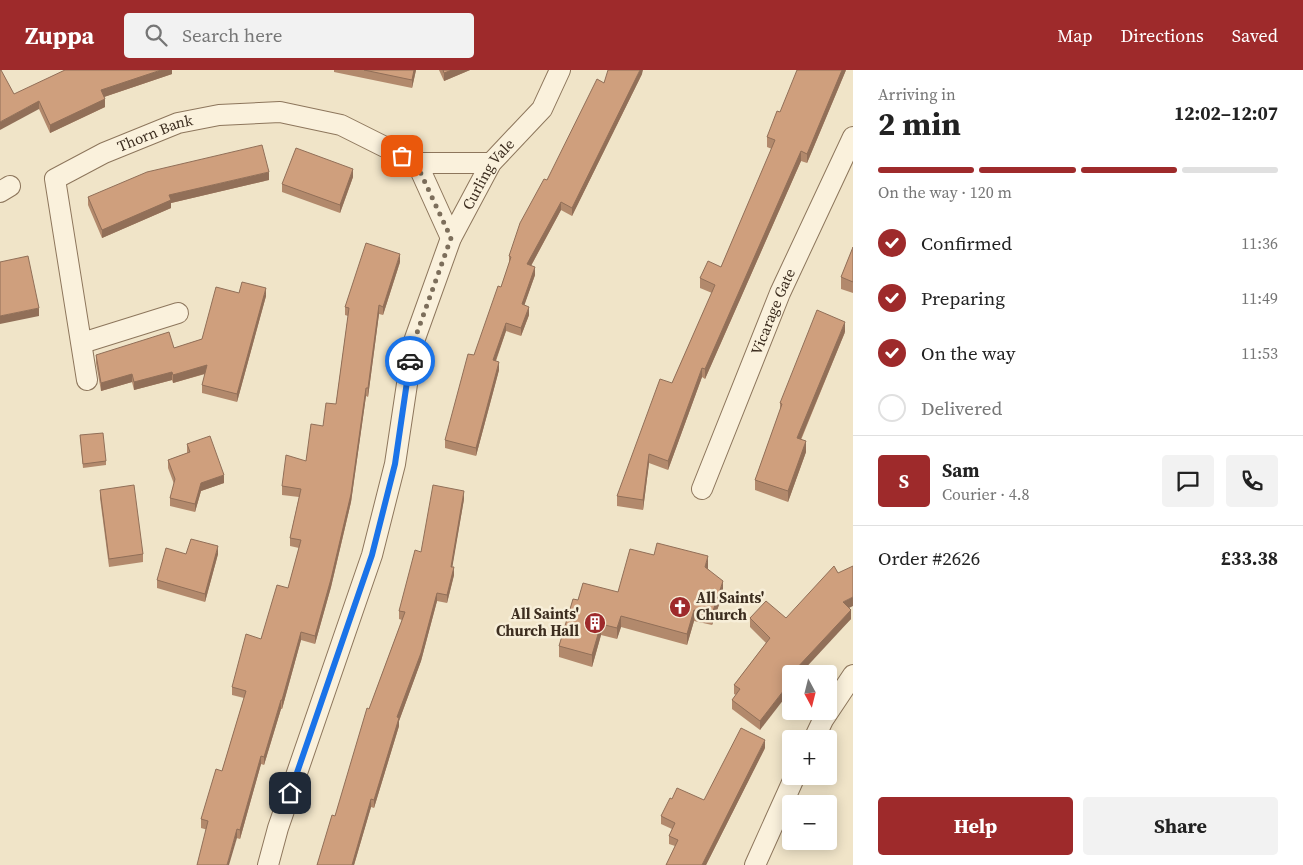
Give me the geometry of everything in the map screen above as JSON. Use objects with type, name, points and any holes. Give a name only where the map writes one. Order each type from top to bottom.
[{"type":"street","name":"Curling Vale","points":[[268,865],[278,828],[372,555],[395,464],[413,344],[451,238],[491,163],[542,109],[560,70]]},
{"type":"street","name":"Thorn Bank","points":[[87,380],[55,179],[104,153],[178,123],[219,115],[280,112],[342,125],[416,163],[491,163]]},
{"type":"street","name":"Vicarage Gate","points":[[702,488],[780,293],[853,137]]},
{"type":"street","points":[[416,163],[451,238]]},
{"type":"street","points":[[82,343],[178,313]]},
{"type":"street","points":[[818,730],[853,675]]},
{"type":"street","points":[[756,865],[791,785]]},
{"type":"building","points":[[0,70],[14,94],[65,70],[161,70],[101,90],[105,99],[50,125],[39,101],[0,122]]},
{"type":"building","points":[[364,70],[414,70],[412,80]]},
{"type":"building","points":[[608,70],[640,70],[572,208],[561,202],[527,264],[535,267],[522,304],[529,307],[521,328],[506,323],[493,360],[499,362],[476,448],[445,440],[468,354],[474,355],[498,286],[501,287],[520,223],[544,179],[547,180],[597,79],[604,83]]},
{"type":"building","points":[[797,70],[842,70],[807,154],[801,151],[705,369],[702,368],[668,461],[649,454],[643,500],[617,496],[660,379],[672,383],[715,285],[700,278],[708,261],[721,267],[775,140],[767,137],[777,111],[780,112]]},
{"type":"building","points":[[262,145],[269,172],[169,195],[171,200],[102,230],[88,197],[147,172]]},
{"type":"building","points":[[296,148],[353,169],[340,205],[282,184]]},
{"type":"building","points":[[366,243],[400,254],[383,307],[379,305],[351,494],[331,579],[315,636],[301,632],[264,757],[261,756],[240,830],[237,829],[227,865],[197,865],[208,821],[201,819],[216,769],[222,771],[246,691],[232,687],[246,634],[261,639],[277,585],[288,588],[301,540],[290,538],[301,489],[282,486],[286,455],[306,461],[311,424],[323,426],[326,403],[336,404],[349,308],[345,307]]},
{"type":"building","points":[[853,247],[853,282],[841,277]]},
{"type":"building","points":[[28,256],[39,308],[0,316],[0,262]]},
{"type":"building","points":[[242,282],[266,288],[237,394],[202,385],[207,365],[173,375],[172,372],[134,382],[132,374],[101,383],[96,355],[169,332],[174,348],[202,339],[216,287],[239,293]]},
{"type":"building","points":[[817,310],[845,322],[797,438],[806,441],[788,491],[755,480],[782,404],[780,403]]},
{"type":"building","points":[[103,433],[106,461],[83,464],[80,435]]},
{"type":"building","points":[[210,436],[224,475],[201,483],[195,504],[170,498],[175,479],[168,460],[190,452],[187,444]]},
{"type":"building","points":[[134,485],[143,554],[109,559],[100,490]]},
{"type":"building","points":[[433,485],[464,491],[451,567],[454,567],[447,595],[437,593],[421,653],[397,717],[399,718],[374,800],[371,799],[352,865],[317,865],[332,815],[335,816],[367,708],[369,709],[405,612],[399,611],[415,550],[421,552]]},
{"type":"building","points":[[191,539],[218,546],[205,594],[157,580],[166,548],[186,554]]},
{"type":"building","points":[[657,543],[708,556],[705,567],[723,581],[712,614],[694,610],[687,634],[621,616],[617,628],[601,624],[592,655],[559,646],[573,599],[578,600],[583,583],[618,592],[630,549],[654,555]]},
{"type":"building","points":[[834,566],[838,573],[853,566],[853,597],[843,602],[851,610],[800,665],[782,665],[782,693],[760,721],[732,700],[740,689],[734,685],[770,638],[750,618],[766,601],[786,618]]},
{"type":"building","points":[[741,728],[765,740],[702,865],[666,865],[678,840],[669,836],[675,823],[661,816],[670,798],[672,799],[677,788],[704,800]]},
{"type":"way so far","points":[[402,156],[416,163],[451,238],[413,344],[410,361]]},
{"type":"place","name":"All Saints' Church","points":[[680,607]]},
{"type":"place","name":"All Saints' Church Hall","points":[[595,623]]},
{"type":"route","points":[[290,793],[372,555],[395,464],[410,361]]}]
